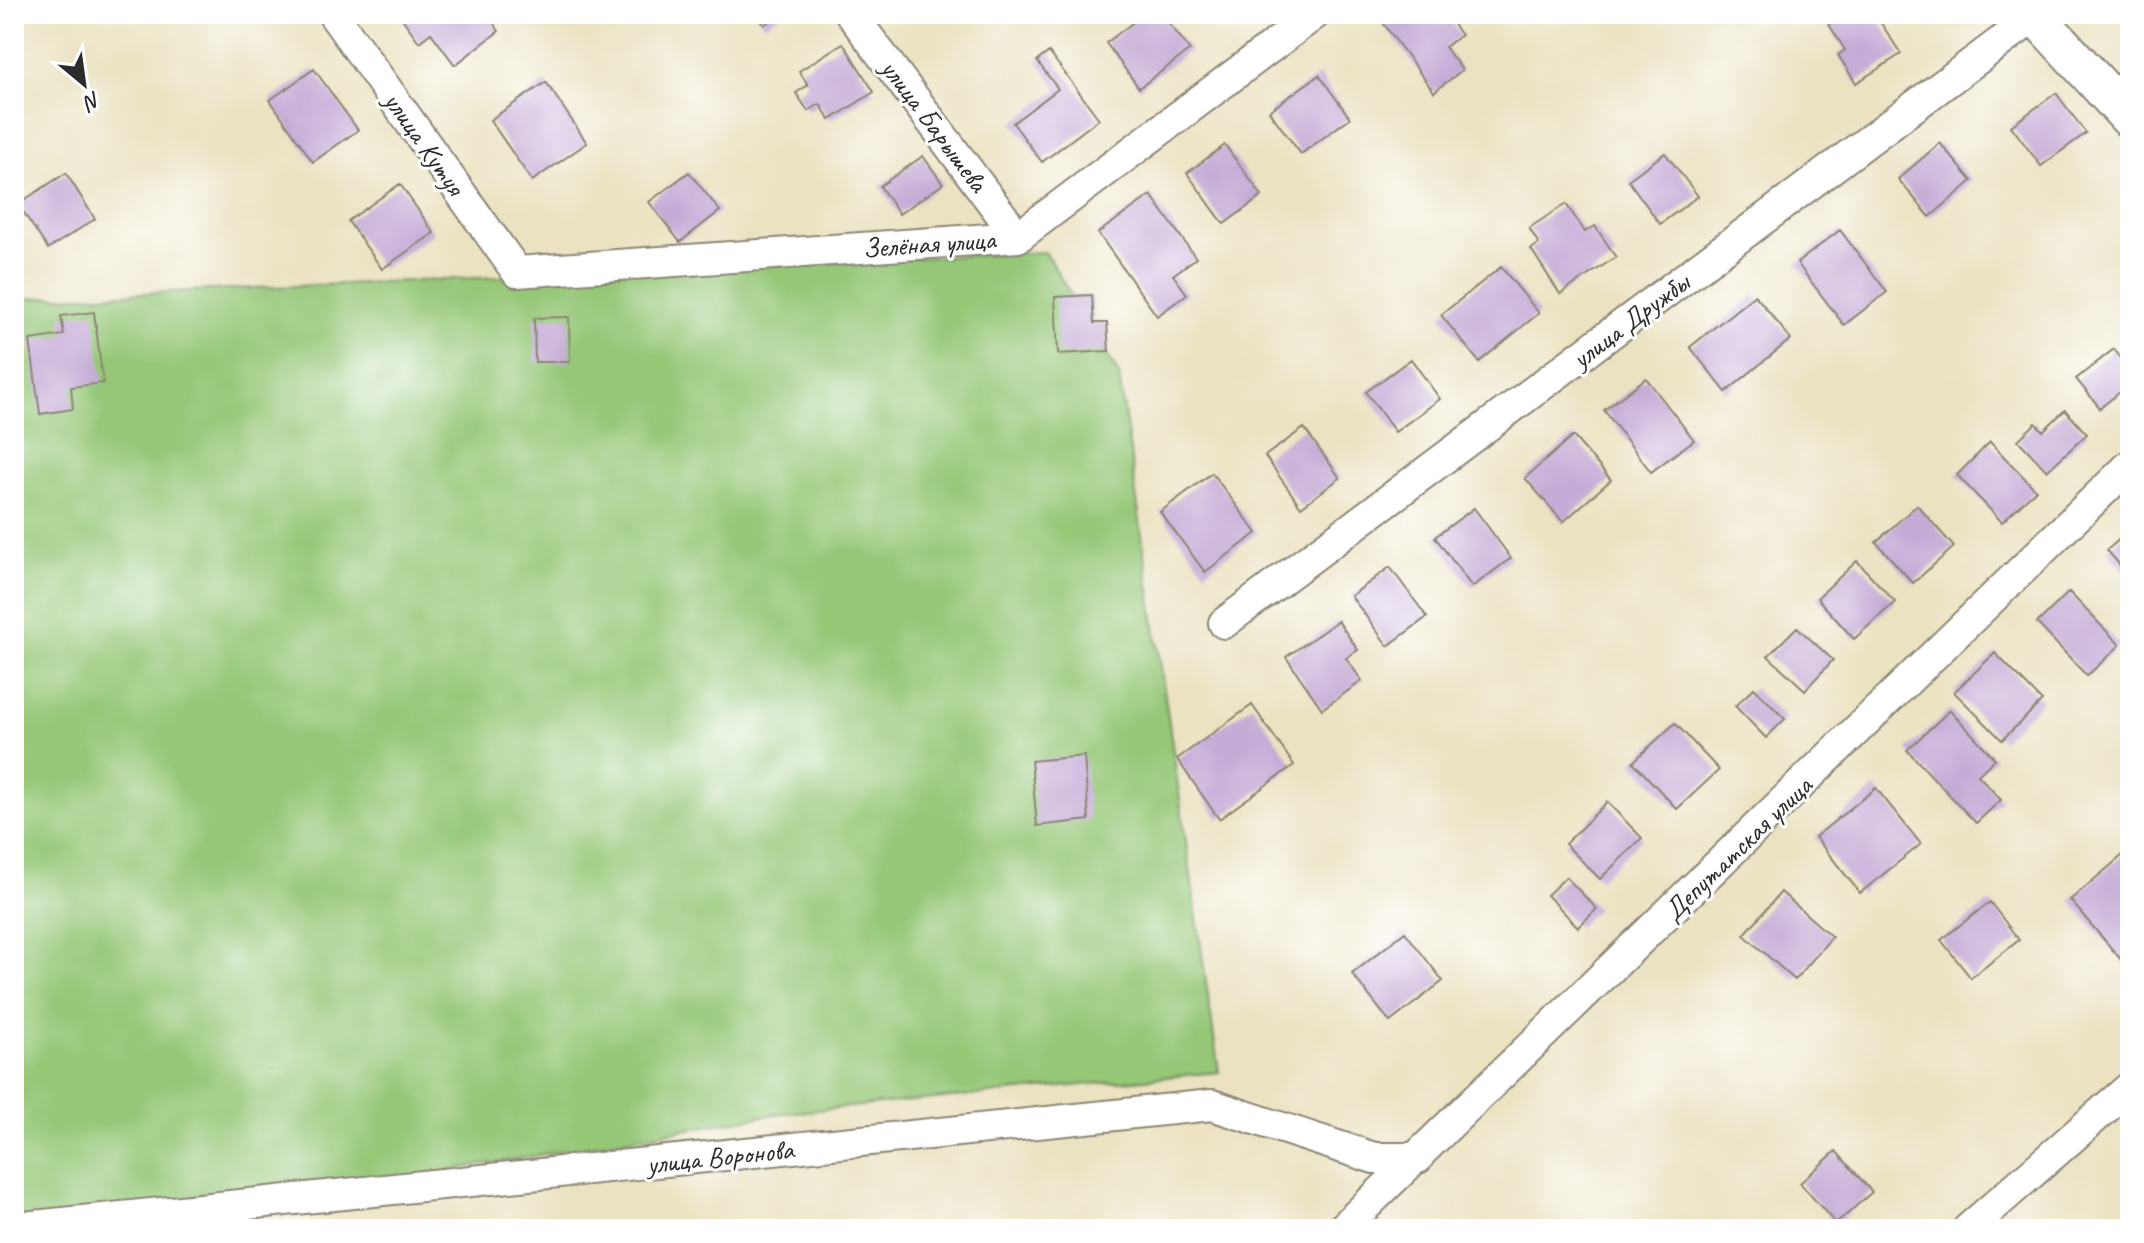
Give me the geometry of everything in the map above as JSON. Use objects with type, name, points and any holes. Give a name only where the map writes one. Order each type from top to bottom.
[{"type":"street","name":"улица Кутуя","points":[[333,14],[517,272]]},
{"type":"street","name":"улица Барышева","points":[[851,14],[1018,237]]},
{"type":"street","name":"Зелёная улица","points":[[517,272],[1018,237],[1315,14]]},
{"type":"street","points":[[2034,15],[2130,119]]},
{"type":"street","name":"улица Дружбы","points":[[1224,623],[2034,15]]},
{"type":"street","name":"Депутатская улица","points":[[1342,1229],[2130,465]]},
{"type":"street","points":[[1968,1229],[2130,1087]]},
{"type":"street","name":"улица Воронова","points":[[14,1228],[1212,1105],[1374,1158],[1418,1158]]},
{"type":"green space","points":[[1045,252],[1119,375],[1219,1072],[775,1114],[301,1196],[14,1221],[14,299]]},
{"type":"building","points":[[399,14],[487,14],[499,31],[455,65],[431,33],[419,42]]},
{"type":"building","points":[[757,14],[782,14],[764,25]]},
{"type":"building","points":[[1144,14],[1162,14],[1190,50],[1139,88],[1106,43]]},
{"type":"building","points":[[1394,14],[1445,14],[1461,35],[1445,47],[1462,70],[1434,92],[1383,23]]},
{"type":"building","points":[[1841,14],[1875,14],[1901,54],[1856,83],[1838,55],[1845,50],[1828,23]]},
{"type":"building","points":[[843,43],[874,92],[830,120],[820,104],[808,111],[796,93],[808,85],[799,71]]},
{"type":"building","points":[[1049,52],[1099,119],[1042,162],[1013,123],[1058,89],[1037,61]]},
{"type":"building","points":[[314,69],[358,130],[313,162],[270,100]]},
{"type":"building","points":[[1319,75],[1350,118],[1301,154],[1269,111]]},
{"type":"building","points":[[546,82],[587,143],[532,181],[490,120]]},
{"type":"building","points":[[2056,93],[2086,133],[2041,166],[2011,126]]},
{"type":"building","points":[[1940,143],[1972,181],[1930,217],[1898,179]]},
{"type":"building","points":[[1225,145],[1262,196],[1224,224],[1187,173]]},
{"type":"building","points":[[1665,153],[1698,196],[1660,224],[1628,180]]},
{"type":"building","points":[[923,156],[943,184],[899,214],[880,186]]},
{"type":"building","points":[[689,172],[720,211],[680,242],[649,202]]},
{"type":"building","points":[[66,173],[95,219],[48,249],[18,204]]},
{"type":"building","points":[[400,184],[434,233],[382,269],[348,221]]},
{"type":"building","points":[[1151,195],[1196,258],[1173,275],[1187,294],[1157,316],[1098,233]]},
{"type":"building","points":[[1566,204],[1585,232],[1595,226],[1616,257],[1560,294],[1531,249],[1539,244],[1529,228]]},
{"type":"building","points":[[1840,230],[1887,292],[1844,325],[1797,263]]},
{"type":"building","points":[[1501,267],[1539,313],[1479,362],[1441,315]]},
{"type":"building","points":[[1092,295],[1094,323],[1107,323],[1109,351],[1058,354],[1055,297]]},
{"type":"building","points":[[1755,295],[1791,339],[1726,392],[1690,347]]},
{"type":"building","points":[[94,312],[103,383],[71,387],[73,409],[40,414],[30,340],[64,335],[61,316]]},
{"type":"building","points":[[569,317],[570,362],[535,362],[534,318]]},
{"type":"building","points":[[2114,349],[2130,370],[2130,384],[2100,408],[2076,379]]},
{"type":"building","points":[[1411,359],[1440,399],[1395,432],[1366,392]]},
{"type":"building","points":[[1646,378],[1694,440],[1651,472],[1604,410]]},
{"type":"building","points":[[2065,410],[2087,434],[2047,471],[2018,440],[2036,423],[2043,431]]},
{"type":"building","points":[[1304,428],[1340,478],[1301,507],[1265,456]]},
{"type":"building","points":[[1573,436],[1611,480],[1563,522],[1525,478]]},
{"type":"building","points":[[1990,442],[2036,490],[2002,522],[1957,475]]},
{"type":"building","points":[[1212,473],[1257,533],[1205,572],[1160,512]]},
{"type":"building","points":[[1917,505],[1954,547],[1913,583],[1876,542]]},
{"type":"building","points":[[1474,508],[1511,558],[1472,587],[1435,537]]},
{"type":"building","points":[[2130,530],[2130,577],[2107,550]]},
{"type":"building","points":[[1857,561],[1895,602],[1854,639],[1817,598]]},
{"type":"building","points":[[1390,567],[1427,617],[1388,646],[1351,596]]},
{"type":"building","points":[[2069,592],[2120,645],[2087,676],[2037,623]]},
{"type":"building","points":[[1338,621],[1358,650],[1346,658],[1362,681],[1322,709],[1286,657]]},
{"type":"building","points":[[1797,627],[1833,660],[1805,690],[1768,656]]},
{"type":"building","points":[[1995,653],[2042,701],[2002,740],[1954,692]]},
{"type":"building","points":[[1754,688],[1785,719],[1766,738],[1735,706]]},
{"type":"building","points":[[1252,705],[1294,765],[1219,819],[1177,759]]},
{"type":"building","points":[[1950,710],[1995,759],[1978,775],[2001,800],[1976,823],[1907,750]]},
{"type":"building","points":[[1675,723],[1719,770],[1677,809],[1633,762]]},
{"type":"building","points":[[1084,756],[1089,820],[1037,826],[1031,761]]},
{"type":"building","points":[[1876,788],[1921,844],[1860,893],[1815,837]]},
{"type":"building","points":[[1607,802],[1642,838],[1600,879],[1565,844]]},
{"type":"building","points":[[2130,849],[2130,970],[2070,900]]},
{"type":"building","points":[[1566,877],[1597,909],[1578,927],[1547,895]]},
{"type":"building","points":[[1781,892],[1832,937],[1795,980],[1744,935]]},
{"type":"building","points":[[1990,902],[2019,940],[1971,978],[1941,940]]},
{"type":"building","points":[[1405,932],[1443,981],[1390,1022],[1352,974]]},
{"type":"building","points":[[1836,1151],[1872,1192],[1836,1224],[1800,1183]]}]
